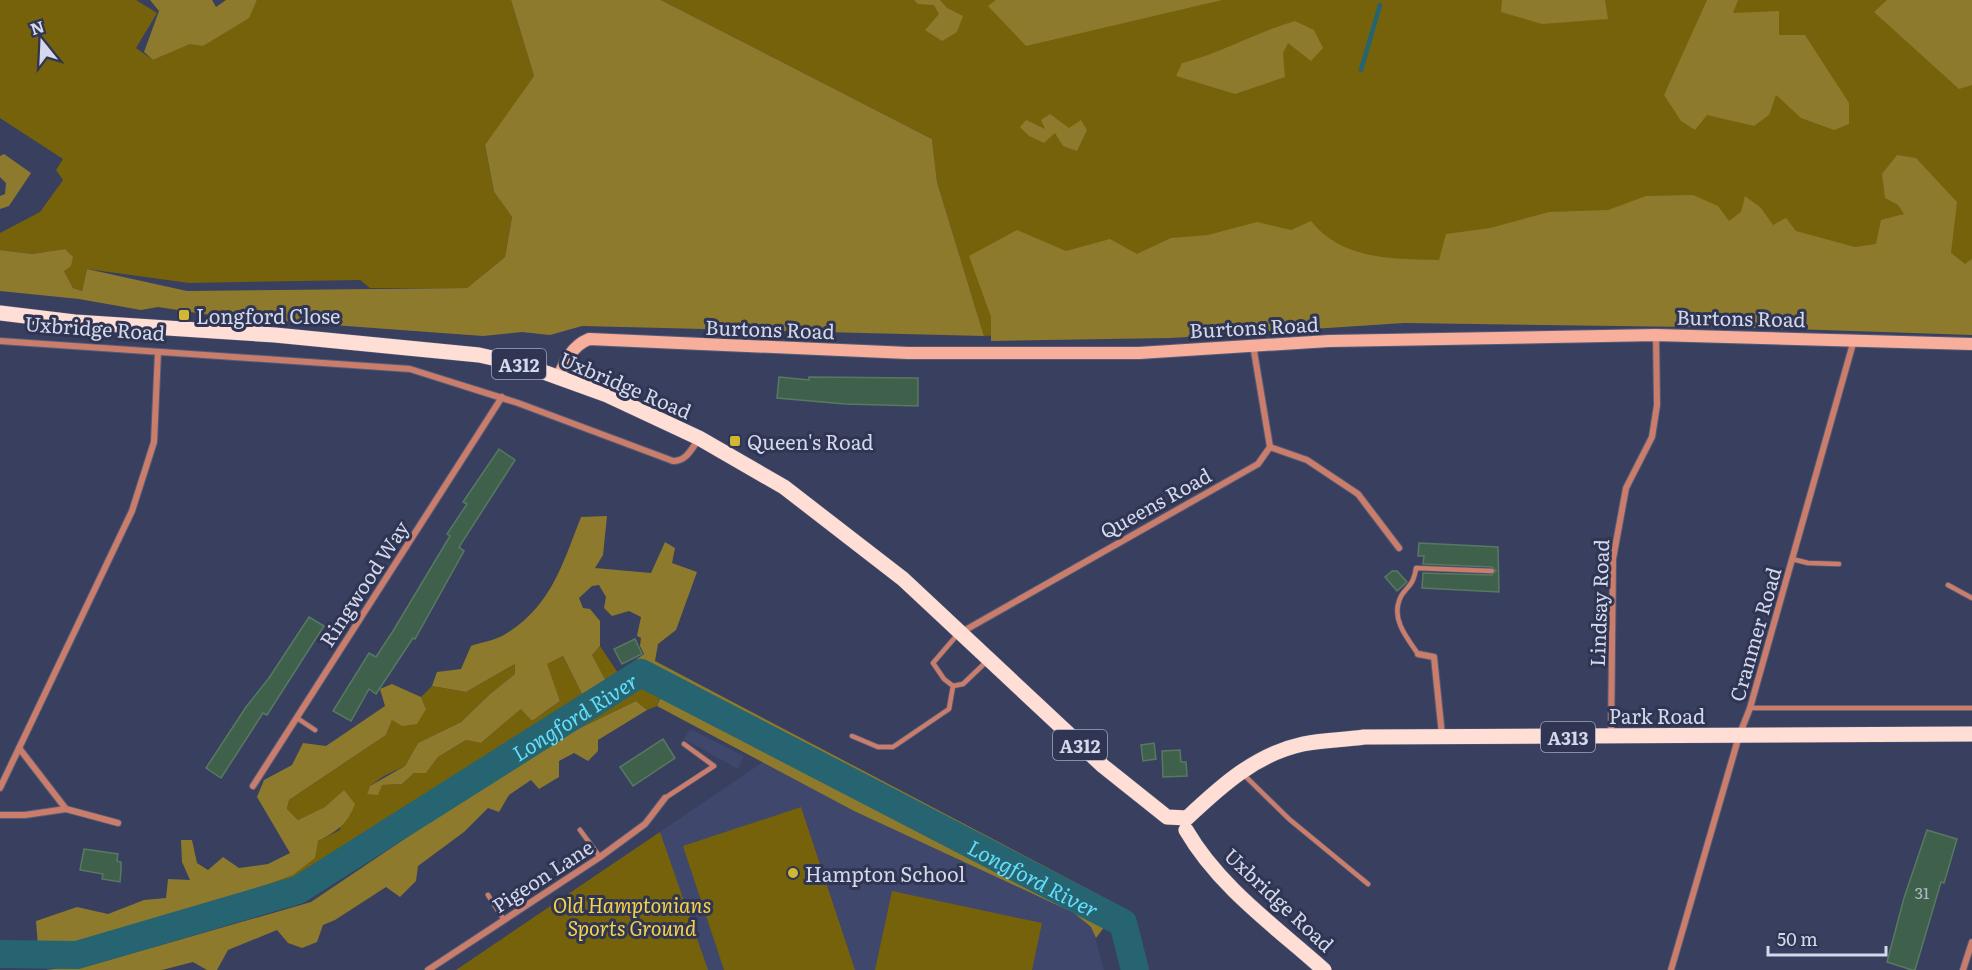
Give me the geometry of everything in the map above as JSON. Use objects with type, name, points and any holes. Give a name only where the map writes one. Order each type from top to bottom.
[{"type":"main road","name":"Uxbridge Road","points":[[0,313],[96,324],[410,347],[479,355],[559,376],[699,438],[783,487],[903,579],[1103,766],[1167,817],[1184,822],[1197,848],[1234,891],[1324,970]]},
{"type":"main road","name":"Park Road","points":[[1184,822],[1230,778],[1265,758],[1302,744],[1364,737],[1972,734]]},
{"type":"street","name":"Burtons Road","points":[[559,376],[574,348],[589,339],[908,354],[1139,353],[1253,344],[1656,335],[1972,344]]},
{"type":"street","name":"Lindsay Road","points":[[1611,737],[1613,559],[1626,488],[1652,437],[1658,405],[1656,335]]},
{"type":"street","name":"Cranmer Road","points":[[1671,970],[1738,736],[1750,708],[1854,339]]},
{"type":"street","name":"Uxbridge Road","points":[[0,341],[410,369],[502,397],[673,461],[680,461],[686,457],[699,438]]},
{"type":"street","points":[[1253,344],[1270,447],[1307,460],[1358,494],[1399,548]]},
{"type":"street","points":[[0,788],[132,511],[154,442],[158,352]]},
{"type":"street","name":"Ringwood Way","points":[[253,786],[502,397]]},
{"type":"street","name":"Queens Road","points":[[960,633],[986,616],[1258,464],[1270,447]]},
{"type":"street","points":[[1418,654],[1434,657],[1442,735]]},
{"type":"street","points":[[19,747],[66,809]]},
{"type":"street","name":"Pigeon Lane","points":[[428,970],[600,857],[645,824],[665,798]]},
{"type":"street","points":[[0,815],[25,815],[66,809],[118,823]]},
{"type":"street","points":[[1963,970],[1972,942]]},
{"type":"lane","points":[[1792,559],[1808,563],[1839,564]]},
{"type":"lane","points":[[1418,654],[1399,624],[1399,601],[1414,582],[1416,568],[1492,571]]},
{"type":"lane","points":[[1948,585],[1972,598]]},
{"type":"lane","points":[[960,633],[933,663],[944,679],[953,686],[963,684],[988,660]]},
{"type":"lane","points":[[852,736],[878,747],[893,747],[949,709],[953,686]]},
{"type":"lane","points":[[1750,708],[1972,708]]},
{"type":"lane","points":[[297,718],[315,730]]},
{"type":"lane","points":[[665,798],[714,766],[684,744]]},
{"type":"lane","points":[[1241,772],[1289,819],[1368,884]]},
{"type":"lane","points":[[580,830],[600,857]]},
{"type":"lane","points":[[488,895],[504,920]]},
{"type":"shaded area","points":[[150,0],[212,0],[216,7],[226,0],[257,0],[249,18],[203,46],[190,44],[153,60],[144,52],[159,11]]},
{"type":"shaded area","points":[[511,0],[661,0],[932,139],[937,182],[984,336],[582,326],[550,335],[522,332],[483,336],[224,317],[158,307],[141,310],[79,299],[0,291],[0,250],[32,254],[65,249],[73,257],[71,266],[64,271],[73,288],[82,291],[87,269],[187,291],[467,288],[505,257],[512,217],[494,192],[485,145],[534,76]]},
{"type":"shaded area","points":[[914,0],[940,0],[947,8],[963,16],[957,32],[942,41],[925,30],[939,14],[934,5],[918,4]]},
{"type":"shaded area","points":[[996,0],[1222,0],[1026,46],[988,6]]},
{"type":"shaded area","points":[[1502,0],[1605,0],[1608,19],[1542,24],[1501,12]]},
{"type":"shaded area","points":[[1707,0],[1738,0],[1733,13],[1779,11],[1779,35],[1805,35],[1849,103],[1849,124],[1834,130],[1801,118],[1776,95],[1769,115],[1754,126],[1707,115],[1695,130],[1681,121],[1664,95]]},
{"type":"shaded area","points":[[1887,0],[1972,0],[1972,85],[1959,89],[1874,12]]},
{"type":"shaded area","points":[[1295,21],[1314,30],[1323,48],[1311,61],[1288,43],[1283,53],[1285,77],[1235,94],[1176,76],[1182,63]]},
{"type":"shaded area","points":[[1050,114],[1069,128],[1081,120],[1087,130],[1077,151],[1063,146],[1055,133],[1044,143],[1029,136],[1020,127],[1026,120],[1045,129],[1041,120]]},
{"type":"shaded area","points":[[4,154],[31,173],[9,206],[0,209],[0,196],[5,194],[6,183],[0,177],[0,156]]},
{"type":"shaded area","points":[[1897,155],[1916,158],[1957,202],[1951,253],[1965,264],[1972,259],[1972,335],[1764,328],[1404,323],[1171,338],[991,341],[991,317],[969,256],[1017,230],[1066,251],[1110,239],[1137,254],[1171,238],[1208,235],[1257,222],[1291,230],[1311,221],[1324,234],[1338,243],[1369,255],[1439,260],[1446,234],[1490,228],[1549,212],[1608,210],[1646,196],[1693,195],[1718,206],[1729,221],[1741,212],[1745,196],[1761,208],[1773,225],[1786,218],[1796,231],[1855,247],[1876,244],[1881,220],[1904,214],[1898,205],[1885,198],[1882,174]]},
{"type":"shaded area","points":[[607,516],[603,555],[595,568],[651,573],[665,542],[675,548],[672,563],[697,572],[676,630],[658,644],[655,661],[1120,906],[1096,938],[1091,927],[1074,913],[854,811],[657,706],[668,680],[637,669],[633,662],[644,654],[640,646],[641,638],[637,636],[641,617],[629,611],[612,616],[604,608],[606,597],[599,585],[592,586],[579,598],[583,608],[590,609],[600,621],[600,646],[592,655],[607,683],[584,698],[563,656],[547,664],[560,701],[532,721],[521,709],[481,743],[466,740],[438,757],[426,773],[414,773],[402,784],[382,785],[378,795],[367,794],[370,786],[405,766],[418,743],[461,722],[515,674],[515,664],[466,692],[432,686],[437,672],[461,669],[471,646],[503,635],[535,610],[554,582],[581,517]]},
{"type":"shaded area","points":[[392,684],[421,697],[426,709],[417,724],[402,726],[392,720],[386,735],[289,800],[287,809],[298,820],[325,807],[344,790],[355,804],[341,827],[318,841],[315,858],[293,875],[184,915],[93,944],[38,947],[36,921],[77,907],[108,914],[144,900],[166,898],[168,879],[190,880],[182,862],[181,840],[192,840],[197,863],[208,870],[223,857],[239,868],[268,864],[290,853],[257,797],[264,780],[292,765],[303,743],[326,746],[385,706],[380,689]]},
{"type":"shaded area","points":[[636,701],[647,710],[598,740],[598,751],[588,761],[574,753],[559,761],[559,777],[539,789],[531,780],[509,795],[499,812],[488,808],[464,832],[418,866],[416,881],[400,897],[386,887],[335,920],[323,925],[317,942],[302,948],[288,943],[277,930],[228,950],[217,970],[207,970],[193,962],[162,970],[46,970],[99,963],[311,902],[541,747]]},
{"type":"shaded area","points":[[690,729],[744,756],[738,769],[684,739]]},
{"type":"shaded area","name":"Hampton School","points":[[763,762],[854,811],[1074,913],[1093,929],[1104,970],[456,970]]},
{"type":"green space","points":[[0,0],[136,0],[157,13],[136,48],[153,60],[248,18],[257,0],[511,0],[534,76],[485,146],[494,192],[512,217],[505,257],[467,288],[370,288],[360,280],[189,283],[87,269],[82,291],[73,288],[64,271],[65,249],[32,254],[0,250],[0,233],[40,212],[63,180],[56,170],[63,159],[0,118]]},
{"type":"green space","points":[[661,0],[1972,0],[1972,314],[1389,310],[984,336],[937,182],[932,139]]},
{"type":"green space","points":[[600,646],[620,676],[607,683],[592,655]]},
{"type":"green space","points":[[563,656],[584,698],[566,706],[301,883],[184,915],[258,890],[318,841],[340,830],[344,790],[326,807],[298,820],[287,809],[289,800],[386,735],[392,720],[426,709],[421,697],[432,686],[466,692],[515,664],[515,674],[461,722],[418,743],[405,766],[370,786],[367,794],[382,785],[402,784],[414,773],[426,773],[438,757],[466,740],[481,743],[522,708],[532,721],[560,701],[546,664]]},
{"type":"green space","points":[[642,679],[663,688],[657,706],[647,710],[636,701],[541,747]]},
{"type":"green space","points":[[801,807],[855,970],[724,970],[683,846]]},
{"type":"green space","name":"Old Hamptonians Sports Ground","points":[[660,832],[708,970],[456,970]]},
{"type":"green space","points":[[892,891],[1042,923],[1032,970],[875,970]]},
{"type":"building","points":[[779,377],[809,380],[809,377],[918,378],[918,406],[845,404],[777,398]]},
{"type":"building","points":[[499,449],[515,460],[459,547],[464,551],[415,639],[413,638],[376,694],[369,689],[351,721],[333,711],[369,653],[376,657],[393,631],[450,536],[447,534],[467,504],[463,502]]},
{"type":"building","points":[[1419,543],[1498,547],[1499,592],[1422,588],[1423,573],[1492,575],[1496,571],[1492,567],[1423,564],[1424,556],[1418,556]]},
{"type":"building","points":[[1392,571],[1397,571],[1407,582],[1397,591],[1385,577]]},
{"type":"building","points":[[309,617],[324,626],[267,715],[263,713],[221,778],[206,768]]},
{"type":"building","points":[[635,639],[642,654],[622,664],[614,649]]},
{"type":"building","points":[[663,739],[675,758],[633,786],[620,767]]},
{"type":"building","points":[[1154,743],[1156,759],[1143,761],[1141,745]]},
{"type":"building","points":[[1180,750],[1181,762],[1186,762],[1187,776],[1163,777],[1162,751]]},
{"type":"building","points":[[1927,830],[1957,839],[1944,883],[1941,882],[1915,970],[1912,970],[1887,962],[1904,898]]},
{"type":"building","points":[[84,849],[118,854],[117,861],[121,862],[120,882],[102,879],[103,874],[80,870]]},
{"type":"waterway","points":[[1361,70],[1380,5]]},
{"type":"waterway","name":"Longford River","points":[[0,954],[77,955],[298,890],[641,673],[1123,923],[1135,970]]},
{"type":"place","name":"Longford Close","points":[[184,315]]},
{"type":"place","name":"Queen's Road","points":[[735,441]]},
{"type":"place","name":"Hampton School","points":[[793,873]]}]
